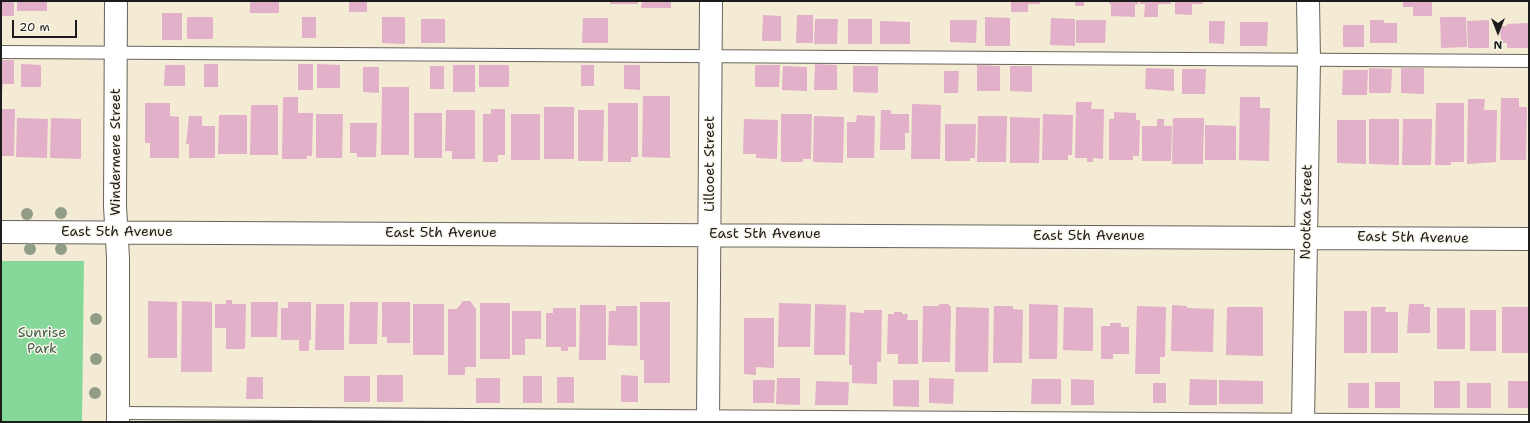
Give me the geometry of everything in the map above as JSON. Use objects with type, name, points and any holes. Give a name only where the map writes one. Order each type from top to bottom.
[{"type":"street","name":"Windermere Street","points":[[116,1],[115,206],[117,232],[118,418]]},
{"type":"street","name":"Lillooet Street","points":[[708,419],[711,1]]},
{"type":"street","name":"Nootka Street","points":[[1303,421],[1309,60],[1308,1]]},
{"type":"street","name":"East 5th Avenue","points":[[1,232],[709,234],[1529,239]]},
{"type":"lane","points":[[1,52],[1529,61]]},
{"type":"lane","points":[[118,418],[1529,421]]},
{"type":"green space","name":"Sunrise Park","points":[[1,261],[84,261],[82,422],[1,422]]},
{"type":"building","points":[[1,1],[14,1],[14,16],[1,16]]},
{"type":"building","points":[[17,1],[47,1],[47,11],[17,11]]},
{"type":"building","points":[[250,1],[279,1],[279,13],[250,13]]},
{"type":"building","points":[[349,1],[367,1],[367,12],[349,12]]},
{"type":"building","points":[[610,1],[638,1],[638,4],[610,4]]},
{"type":"building","points":[[642,1],[671,1],[671,8],[641,8]]},
{"type":"building","points":[[1011,1],[1040,1],[1040,4],[1028,4],[1028,12],[1011,12]]},
{"type":"building","points":[[1075,1],[1084,1],[1084,6],[1075,6]]},
{"type":"building","points":[[1109,1],[1138,1],[1138,5],[1135,4],[1135,17],[1111,16],[1111,4],[1109,4]]},
{"type":"building","points":[[1140,1],[1171,1],[1171,4],[1158,4],[1158,17],[1144,17],[1145,4],[1140,4]]},
{"type":"building","points":[[1175,1],[1203,1],[1203,4],[1192,4],[1192,15],[1175,14]]},
{"type":"building","points":[[1403,1],[1432,1],[1432,16],[1413,16],[1413,7],[1403,7]]},
{"type":"building","points":[[162,13],[182,13],[182,40],[162,40]]},
{"type":"building","points":[[763,15],[781,16],[781,41],[762,41]]},
{"type":"building","points":[[797,15],[813,15],[813,43],[796,43]]},
{"type":"building","points":[[187,17],[213,17],[213,39],[187,39]]},
{"type":"building","points":[[302,17],[316,17],[316,38],[302,38]]},
{"type":"building","points":[[382,17],[405,17],[405,44],[382,43]]},
{"type":"building","points":[[985,17],[1010,18],[1010,46],[985,46]]},
{"type":"building","points":[[1440,17],[1466,17],[1467,47],[1441,48]]},
{"type":"building","points":[[583,18],[608,18],[608,43],[582,43]]},
{"type":"building","points":[[1051,18],[1075,19],[1075,46],[1050,45]]},
{"type":"building","points":[[421,19],[445,19],[445,43],[421,43]]},
{"type":"building","points":[[815,19],[838,19],[837,44],[814,44]]},
{"type":"building","points":[[848,19],[872,19],[872,44],[848,44]]},
{"type":"building","points":[[950,20],[977,20],[976,43],[950,42]]},
{"type":"building","points":[[1076,20],[1106,20],[1105,43],[1076,43]]},
{"type":"building","points":[[1370,20],[1384,20],[1384,23],[1397,23],[1397,43],[1370,43]]},
{"type":"building","points":[[1489,20],[1489,48],[1468,48],[1467,21]]},
{"type":"building","points":[[880,21],[910,22],[910,44],[880,44]]},
{"type":"building","points":[[1209,21],[1225,21],[1224,44],[1209,43]]},
{"type":"building","points":[[1240,22],[1268,22],[1267,46],[1240,46]]},
{"type":"building","points":[[1529,23],[1529,48],[1507,48],[1507,43],[1501,43],[1500,26],[1507,26],[1507,24]]},
{"type":"building","points":[[1343,25],[1364,25],[1364,47],[1343,47]]},
{"type":"building","points":[[1,60],[14,60],[14,84],[3,84],[2,93],[1,93]]},
{"type":"building","points":[[21,64],[41,65],[41,87],[21,87]]},
{"type":"building","points":[[204,64],[218,64],[218,87],[204,87]]},
{"type":"building","points":[[298,64],[313,64],[313,90],[298,90]]},
{"type":"building","points":[[317,64],[340,65],[340,88],[317,88]]},
{"type":"building","points":[[815,64],[837,65],[837,90],[814,90]]},
{"type":"building","points":[[165,65],[185,65],[185,86],[164,86]]},
{"type":"building","points":[[453,65],[475,65],[475,92],[453,92]]},
{"type":"building","points":[[479,65],[509,65],[509,87],[479,87]]},
{"type":"building","points":[[581,65],[594,65],[594,86],[581,86]]},
{"type":"building","points":[[624,65],[640,65],[640,90],[624,89]]},
{"type":"building","points":[[755,65],[780,65],[779,87],[755,87]]},
{"type":"building","points":[[977,65],[1000,66],[1000,91],[977,91]]},
{"type":"building","points":[[430,66],[444,66],[444,89],[430,89]]},
{"type":"building","points":[[783,66],[807,67],[807,91],[782,90]]},
{"type":"building","points":[[853,66],[878,66],[878,93],[853,92]]},
{"type":"building","points":[[1010,66],[1032,66],[1032,92],[1010,91]]},
{"type":"building","points":[[363,67],[379,67],[379,93],[363,92]]},
{"type":"building","points":[[1146,68],[1174,69],[1174,91],[1145,89]]},
{"type":"building","points":[[1369,68],[1392,69],[1391,93],[1369,93]]},
{"type":"building","points":[[1401,68],[1424,68],[1424,94],[1401,93]]},
{"type":"building","points":[[1182,69],[1206,69],[1205,94],[1182,94]]},
{"type":"building","points":[[1343,70],[1368,70],[1367,95],[1342,95]]},
{"type":"building","points":[[944,71],[959,71],[958,93],[944,93]]},
{"type":"building","points":[[382,87],[409,87],[409,155],[381,155]]},
{"type":"building","points":[[643,96],[670,96],[670,158],[642,157]]},
{"type":"building","points":[[283,97],[298,97],[298,113],[313,113],[312,156],[307,156],[307,159],[282,159]]},
{"type":"building","points":[[1240,97],[1260,97],[1260,108],[1270,108],[1269,161],[1239,160]]},
{"type":"building","points":[[1501,98],[1519,98],[1519,107],[1527,107],[1526,160],[1500,160]]},
{"type":"building","points":[[1468,99],[1485,99],[1484,110],[1497,110],[1496,162],[1467,164]]},
{"type":"building","points":[[1076,102],[1092,102],[1091,109],[1104,109],[1103,159],[1093,158],[1093,162],[1087,162],[1087,158],[1075,158]]},
{"type":"building","points":[[145,103],[170,103],[170,116],[179,117],[179,158],[150,158],[150,143],[145,143]]},
{"type":"building","points":[[608,103],[638,103],[638,157],[631,157],[631,162],[608,162]]},
{"type":"building","points":[[1436,103],[1464,103],[1464,162],[1451,162],[1451,165],[1435,165]]},
{"type":"building","points":[[912,104],[941,105],[940,159],[911,159]]},
{"type":"building","points":[[251,105],[278,105],[278,155],[250,155]]},
{"type":"building","points":[[544,107],[574,107],[574,159],[544,159]]},
{"type":"building","points":[[1,109],[15,109],[14,156],[1,156]]},
{"type":"building","points":[[491,109],[505,109],[505,155],[498,155],[498,162],[483,162],[483,114],[491,114]]},
{"type":"building","points":[[446,110],[475,110],[475,159],[452,159],[452,151],[445,151]]},
{"type":"building","points":[[578,110],[604,110],[603,161],[578,161]]},
{"type":"building","points":[[881,110],[891,110],[891,114],[909,114],[909,133],[905,133],[905,150],[880,150]]},
{"type":"building","points":[[1114,112],[1136,113],[1136,120],[1140,120],[1139,156],[1133,156],[1133,160],[1109,160],[1109,119],[1114,119]]},
{"type":"building","points":[[414,113],[442,113],[442,158],[414,158]]},
{"type":"building","points":[[316,114],[343,114],[342,158],[316,158]]},
{"type":"building","points":[[511,114],[540,114],[540,160],[511,160]]},
{"type":"building","points":[[781,114],[812,114],[811,159],[803,159],[803,162],[781,162]]},
{"type":"building","points":[[1043,114],[1073,115],[1072,155],[1068,155],[1068,160],[1042,160]]},
{"type":"building","points":[[219,115],[247,115],[247,154],[218,154]]},
{"type":"building","points":[[857,115],[875,116],[874,158],[847,158],[847,122],[856,122]]},
{"type":"building","points":[[189,116],[202,116],[202,126],[215,126],[215,158],[189,158],[189,144],[186,144]]},
{"type":"building","points":[[814,116],[844,117],[843,163],[813,162]]},
{"type":"building","points":[[978,116],[1007,116],[1006,162],[977,162]]},
{"type":"building","points":[[1010,117],[1040,118],[1039,163],[1010,163]]},
{"type":"building","points":[[17,118],[48,119],[47,158],[16,157]]},
{"type":"building","points":[[51,118],[81,119],[81,159],[50,158]]},
{"type":"building","points":[[1173,118],[1204,118],[1203,164],[1172,164]]},
{"type":"building","points":[[744,119],[778,120],[777,159],[756,158],[756,154],[743,154]]},
{"type":"building","points":[[1157,119],[1164,119],[1164,126],[1172,126],[1171,161],[1142,161],[1142,126],[1157,126]]},
{"type":"building","points":[[1369,119],[1399,119],[1399,165],[1369,164]]},
{"type":"building","points":[[1403,119],[1432,119],[1431,165],[1402,165]]},
{"type":"building","points":[[1337,120],[1366,120],[1366,164],[1337,163]]},
{"type":"building","points":[[350,123],[377,123],[376,157],[357,157],[357,153],[350,153]]},
{"type":"building","points":[[945,124],[976,124],[975,158],[970,158],[970,161],[945,161]]},
{"type":"building","points":[[1205,125],[1236,126],[1236,160],[1205,160]]},
{"type":"building","points":[[226,300],[232,300],[232,304],[246,304],[245,349],[226,349],[226,328],[215,328],[215,304],[226,304]]},
{"type":"building","points":[[148,301],[177,302],[177,358],[148,358]]},
{"type":"building","points":[[182,301],[212,302],[212,372],[181,372]]},
{"type":"building","points":[[463,301],[470,301],[476,309],[476,367],[465,367],[465,375],[448,375],[448,309],[457,309]]},
{"type":"building","points":[[251,302],[278,302],[277,337],[251,337]]},
{"type":"building","points":[[288,302],[311,302],[311,340],[309,340],[309,351],[299,351],[299,340],[281,340],[281,308],[288,308]]},
{"type":"building","points":[[350,302],[378,302],[377,344],[349,344]]},
{"type":"building","points":[[382,302],[410,302],[410,343],[387,343],[387,337],[382,337]]},
{"type":"building","points":[[640,302],[670,302],[670,383],[644,383],[644,360],[640,360]]},
{"type":"building","points":[[480,303],[510,303],[510,359],[480,359]]},
{"type":"building","points":[[779,303],[811,304],[810,347],[778,347]]},
{"type":"building","points":[[316,304],[344,304],[344,350],[315,350]]},
{"type":"building","points":[[413,304],[444,304],[444,355],[413,355]]},
{"type":"building","points":[[815,304],[846,305],[845,355],[814,355]]},
{"type":"building","points":[[939,304],[949,304],[949,306],[951,306],[950,362],[922,362],[923,306],[939,306]]},
{"type":"building","points":[[1029,304],[1058,305],[1057,359],[1029,359]]},
{"type":"building","points":[[1409,304],[1424,304],[1424,307],[1430,307],[1430,333],[1407,333]]},
{"type":"building","points":[[580,305],[606,305],[606,360],[579,360]]},
{"type":"building","points":[[1172,305],[1187,306],[1187,308],[1214,309],[1213,352],[1171,351]]},
{"type":"building","points":[[616,306],[637,306],[637,346],[608,345],[609,311],[616,311]]},
{"type":"building","points":[[994,306],[1013,306],[1013,309],[1023,310],[1022,363],[993,363]]},
{"type":"building","points":[[1137,306],[1166,307],[1165,357],[1160,357],[1160,374],[1135,374]]},
{"type":"building","points":[[956,307],[989,308],[988,372],[955,372]]},
{"type":"building","points":[[1064,307],[1093,308],[1093,351],[1063,350]]},
{"type":"building","points":[[1227,307],[1263,307],[1263,356],[1226,355]]},
{"type":"building","points":[[1371,307],[1386,307],[1385,312],[1398,312],[1398,353],[1371,353]]},
{"type":"building","points":[[1502,307],[1529,307],[1529,353],[1502,353]]},
{"type":"building","points":[[553,308],[576,308],[576,347],[568,347],[568,351],[561,351],[561,347],[546,347],[546,313],[553,313]]},
{"type":"building","points":[[1437,308],[1465,308],[1465,349],[1437,349]]},
{"type":"building","points":[[864,310],[882,310],[881,362],[877,362],[877,384],[852,383],[852,365],[849,365],[850,312],[864,313]]},
{"type":"building","points":[[1470,310],[1496,310],[1496,351],[1470,351]]},
{"type":"building","points":[[512,311],[541,311],[541,339],[525,339],[525,355],[512,355]]},
{"type":"building","points":[[1344,311],[1367,311],[1367,353],[1344,353]]},
{"type":"building","points":[[894,312],[908,314],[907,320],[918,320],[918,364],[898,364],[898,354],[887,354],[888,314],[894,314]]},
{"type":"building","points":[[744,318],[774,318],[774,368],[756,367],[756,375],[744,374]]},
{"type":"building","points":[[1110,323],[1121,323],[1121,327],[1129,327],[1129,354],[1113,354],[1113,359],[1101,359],[1101,326],[1110,326]]},
{"type":"building","points":[[377,375],[403,375],[403,402],[377,402]]},
{"type":"building","points":[[621,375],[638,376],[638,402],[621,402]]},
{"type":"building","points":[[344,376],[370,376],[370,402],[344,402]]},
{"type":"building","points":[[523,376],[542,376],[542,403],[523,403]]},
{"type":"building","points":[[247,377],[263,377],[263,399],[246,399]]},
{"type":"building","points":[[557,377],[574,377],[574,403],[557,403]]},
{"type":"building","points":[[476,378],[500,378],[500,403],[476,403]]},
{"type":"building","points":[[777,378],[800,378],[800,405],[776,404]]},
{"type":"building","points":[[929,378],[954,379],[953,404],[929,403]]},
{"type":"building","points":[[1032,379],[1061,379],[1061,404],[1031,404]]},
{"type":"building","points":[[1071,379],[1094,380],[1094,405],[1071,405]]},
{"type":"building","points":[[1190,379],[1217,380],[1217,405],[1189,405]]},
{"type":"building","points":[[753,380],[775,380],[774,403],[753,403]]},
{"type":"building","points":[[893,380],[919,380],[919,407],[893,406]]},
{"type":"building","points":[[1219,380],[1263,381],[1263,404],[1219,404]]},
{"type":"building","points":[[816,381],[849,382],[848,405],[815,405]]},
{"type":"building","points":[[1434,381],[1460,381],[1460,408],[1434,408]]},
{"type":"building","points":[[1508,381],[1529,381],[1529,408],[1508,408]]},
{"type":"building","points":[[1375,382],[1400,382],[1400,408],[1375,408]]},
{"type":"building","points":[[1153,383],[1166,383],[1166,403],[1153,403]]},
{"type":"building","points":[[1348,383],[1369,383],[1369,408],[1348,408]]},
{"type":"building","points":[[1467,383],[1491,383],[1491,408],[1467,408]]}]
